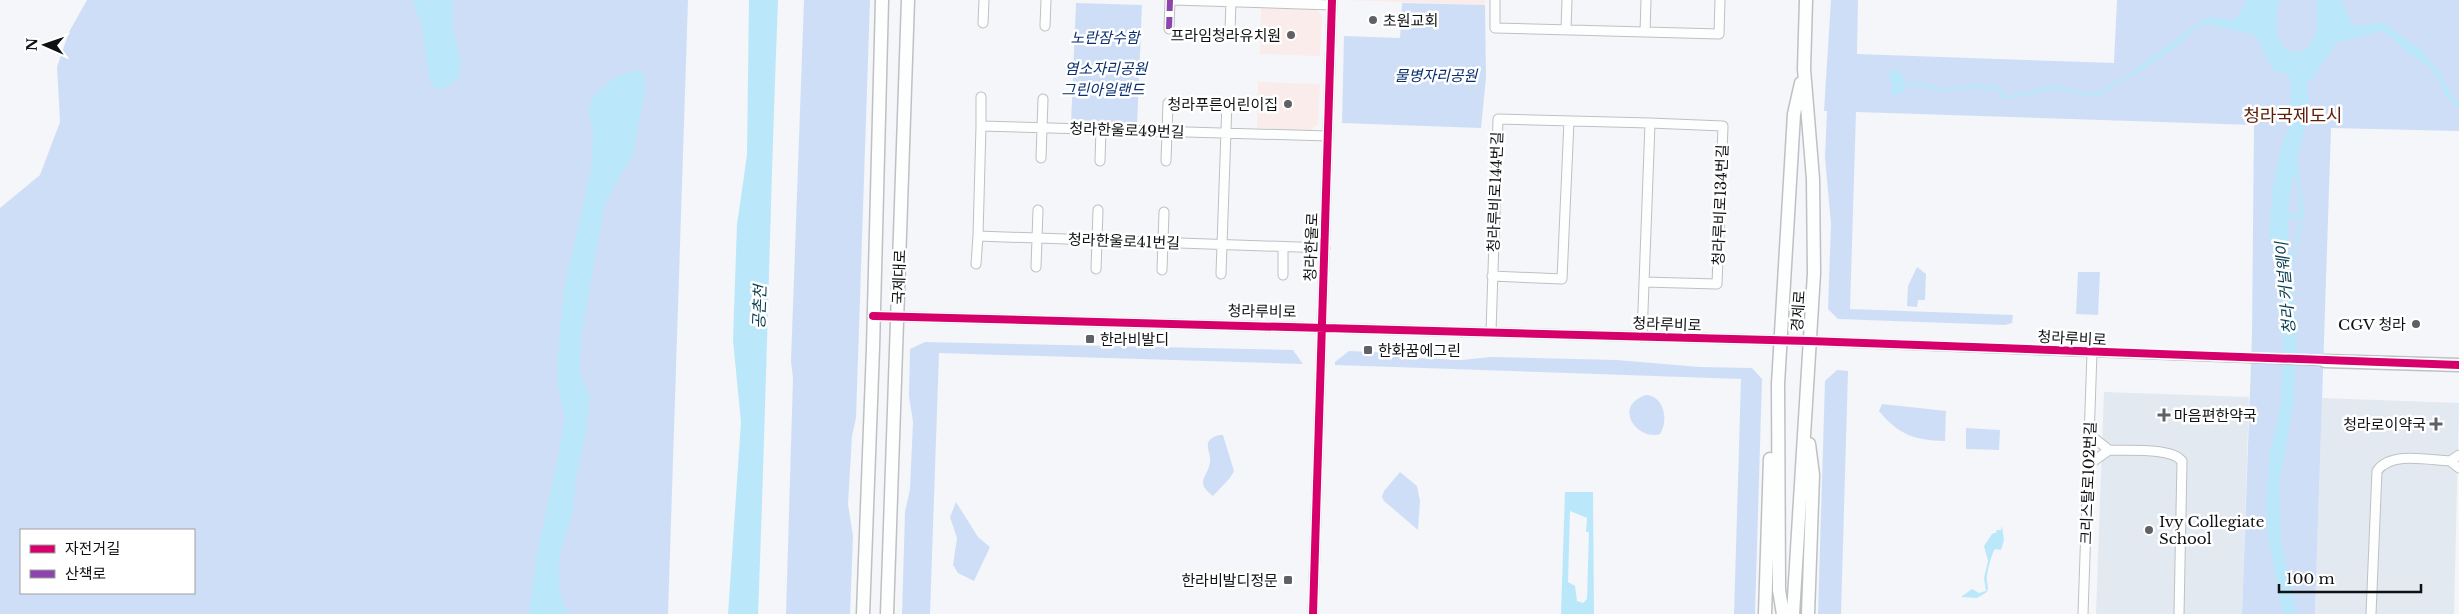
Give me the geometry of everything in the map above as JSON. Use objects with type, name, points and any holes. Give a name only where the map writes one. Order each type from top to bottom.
[{"type":"main road","name":"국제대로","points":[[863,614],[874,316],[882,0]]},
{"type":"main road","name":"국제대로","points":[[887,614],[908,0]]},
{"type":"main road","name":"경제로","points":[[1793,614],[1801,507],[1815,229],[1804,69],[1806,0]]},
{"type":"main road","name":"경제로","points":[[1783,614],[1779,590],[1778,384],[1794,114],[1804,69]]},
{"type":"main road","name":"청라루비로","points":[[2325,361],[2459,365]]},
{"type":"main road","points":[[1765,614],[1771,431],[1778,384]]},
{"type":"main road","points":[[1805,410],[1813,475],[1808,614]]},
{"type":"street","points":[[983,23],[984,0]]},
{"type":"street","points":[[1045,26],[1046,0]]},
{"type":"street","points":[[1169,29],[1172,0],[1332,2]]},
{"type":"street","points":[[1496,0],[1495,28],[1719,34],[1720,0]]},
{"type":"street","points":[[1566,30],[1567,0]]},
{"type":"street","points":[[1646,0],[1646,32]]},
{"type":"street","points":[[1230,31],[1231,1]]},
{"type":"street","name":"청라한울로","points":[[1313,614],[1332,2]]},
{"type":"street","points":[[976,264],[981,97]]},
{"type":"street","points":[[1040,158],[1043,99]]},
{"type":"street","points":[[1221,274],[1227,102]]},
{"type":"street","points":[[1166,160],[1168,103]]},
{"type":"street","name":"청라루비로144번길","points":[[1491,332],[1498,119],[1608,122]]},
{"type":"street","points":[[1492,276],[1562,279],[1569,121]]},
{"type":"street","name":"청라루비로134번길","points":[[1608,122],[1723,126],[1717,284],[1644,282]]},
{"type":"street","points":[[1642,337],[1650,123]]},
{"type":"street","name":"청라한울로49번길","points":[[981,126],[1328,136]]},
{"type":"street","points":[[1100,160],[1101,130]]},
{"type":"street","points":[[1036,267],[1038,210]]},
{"type":"street","points":[[1096,269],[1098,210]]},
{"type":"street","points":[[1162,270],[1164,212]]},
{"type":"street","name":"청라한울로41번길","points":[[978,236],[1325,248]]},
{"type":"street","points":[[1283,247],[1283,275]]},
{"type":"street","name":"청라루비로","points":[[874,316],[1322,326],[1809,341],[2325,361]]},
{"type":"street","name":"크리스탈로102번길","points":[[2083,614],[2092,352]]},
{"type":"street","points":[[2088,465],[2109,450],[2089,434]]},
{"type":"street","name":"크리스탈로102번길","points":[[2109,450],[2168,452],[2174,454],[2182,461],[2179,614]]},
{"type":"street","points":[[2371,614],[2377,471],[2383,463],[2394,459],[2450,461],[2459,455]]},
{"type":"street","points":[[2450,461],[2459,468]]},
{"type":"shaded area","points":[[1344,0],[1485,0],[1485,5]]},
{"type":"shaded area","name":"프라임청라유치원","points":[[1261,8],[1316,9],[1322,16],[1320,56],[1260,54]]},
{"type":"shaded area","name":"청라푸른어린이집","points":[[1258,82],[1320,84],[1318,124],[1311,130],[1257,128]]},
{"type":"shaded area","points":[[2104,392],[2249,397],[2242,614],[2096,614]]},
{"type":"shaded area","points":[[2322,398],[2459,403],[2454,614],[2315,614]]},
{"type":"green space","points":[[87,0],[688,0],[668,614],[0,614],[0,208],[40,175],[60,122],[57,67],[69,32]]},
{"type":"green space","points":[[804,0],[870,0],[856,418],[852,436],[848,504],[853,536],[850,614],[786,614],[793,378],[791,361]]},
{"type":"green space","points":[[1831,0],[1858,0],[1857,54],[2114,63],[2117,0],[2459,0],[2459,131],[2331,128],[2315,614],[2242,614],[2252,334],[2254,125],[1856,112],[1850,309],[2013,315],[2012,323],[2005,325],[1838,319],[1828,309],[1831,224],[1825,158],[1827,111],[1824,111]]},
{"type":"green space","name":"염소자리공원","points":[[1076,3],[1142,5],[1137,126],[1071,124]]},
{"type":"green space","name":"물병자리공원","points":[[1402,3],[1485,5],[1486,78],[1481,128],[1342,123],[1344,36],[1400,38]]},
{"type":"green space","points":[[1917,267],[1926,274],[1925,300],[1918,300],[1917,307],[1907,306],[1908,286]]},
{"type":"green space","points":[[2078,272],[2100,272],[2098,315],[2076,314]]},
{"type":"green space","points":[[925,342],[1293,350],[1303,364],[939,353],[930,614],[902,614],[905,512],[910,489],[913,422],[909,396],[910,349]]},
{"type":"green space","points":[[1349,351],[1393,353],[1416,358],[1462,360],[1491,357],[1617,360],[1700,367],[1752,368],[1762,379],[1755,614],[1734,614],[1741,379],[1335,365],[1335,362]]},
{"type":"green space","points":[[1837,370],[1848,371],[1841,614],[1818,614],[1825,381]]},
{"type":"green space","points":[[1646,395],[1652,396],[1661,404],[1664,422],[1660,434],[1651,435],[1636,428],[1629,414],[1636,400]]},
{"type":"green space","points":[[1882,404],[1946,411],[1945,441],[1924,439],[1900,431],[1879,411]]},
{"type":"green space","points":[[1966,428],[2000,430],[1999,450],[1966,449]]},
{"type":"green space","points":[[1223,435],[1234,471],[1213,496],[1207,491],[1203,483],[1210,461],[1208,443],[1213,437]]},
{"type":"green space","points":[[1400,472],[1417,486],[1420,501],[1418,530],[1384,501],[1382,497],[1384,491]]},
{"type":"green space","points":[[956,502],[978,537],[990,547],[974,581],[958,573],[953,565],[957,538],[950,517]]},
{"type":"water","points":[[412,0],[453,0],[452,25],[461,61],[459,78],[445,88],[436,89],[429,80],[422,26]]},
{"type":"water","name":"공촌천","points":[[749,0],[778,0],[761,537],[758,614],[728,614],[741,422],[733,340],[737,225],[747,155]]},
{"type":"water","name":"청라 커널웨이","points":[[2247,0],[2280,0],[2276,21],[2279,38],[2286,48],[2295,52],[2305,50],[2312,41],[2317,24],[2315,0],[2341,0],[2353,24],[2357,26],[2383,22],[2412,45],[2418,46],[2442,77],[2452,97],[2459,102],[2457,108],[2445,95],[2440,82],[2429,67],[2407,52],[2386,33],[2380,31],[2336,43],[2312,80],[2307,79],[2310,110],[2297,159],[2304,212],[2299,242],[2291,269],[2297,327],[2294,402],[2279,485],[2281,542],[2297,614],[2283,614],[2268,537],[2266,504],[2270,451],[2280,409],[2284,338],[2280,292],[2269,232],[2273,184],[2280,152],[2291,121],[2290,78],[2285,73],[2274,72],[2255,35],[2206,24],[2194,30],[2178,45],[2149,66],[2121,80],[2203,20],[2211,17],[2235,20]],"holes":[[[2293,178],[2297,178],[2299,214],[2288,213]],[[2288,219],[2300,219],[2294,252],[2289,253]]]},
{"type":"water","points":[[1895,69],[1905,78],[1904,91],[1894,96],[1890,91],[1893,87],[1888,74]]},
{"type":"water","points":[[635,70],[644,73],[645,89],[633,155],[615,184],[604,207],[580,343],[580,374],[590,397],[586,433],[575,483],[574,507],[559,558],[559,589],[568,614],[529,614],[537,553],[560,447],[564,416],[557,382],[558,352],[564,289],[591,169],[593,133],[589,113],[592,97],[614,78]]},
{"type":"water","points":[[1565,492],[1593,492],[1594,614],[1561,614]],"holes":[[[1570,511],[1587,518],[1586,532],[1589,532],[1587,599],[1583,603],[1577,601],[1575,586],[1568,582]]]},
{"type":"water","points":[[2002,526],[2004,540],[2001,550],[1995,549],[1992,555],[1987,574],[1987,592],[1977,598],[1961,597],[1972,589],[1979,593],[1986,591],[1984,578],[1988,561],[1984,546],[1992,534],[1997,532],[1996,530],[2001,530]]},
{"type":"waterway","points":[[1905,85],[1921,84],[1942,90],[1978,85],[1986,90],[1993,86],[1998,88],[2002,96],[2010,97],[2055,87],[2097,95],[2121,80]]},
{"type":"marked path","points":[[1169,29],[1170,0]]},
{"type":"cycle path","points":[[1313,614],[1332,0]]},
{"type":"cycle path","points":[[873,316],[1809,341],[2459,365]]},
{"type":"place","name":"초원교회","points":[[1373,20]]},
{"type":"place","name":"프라임청라유치원","points":[[1291,35]]},
{"type":"place","name":"청라푸른어린이집","points":[[1288,104]]},
{"type":"place","name":"CGV 청라","points":[[2416,324]]},
{"type":"place","name":"한라비발디","points":[[1090,339]]},
{"type":"place","name":"한화꿈에그린","points":[[1368,350]]},
{"type":"place","name":"마음편한약국","points":[[2164,415]]},
{"type":"place","name":"청라로이약국","points":[[2436,424]]},
{"type":"place","name":"Ivy Collegiate School","points":[[2149,530]]},
{"type":"place","name":"한라비발디정문","points":[[1288,580]]},
{"type":"district","name":"청라국제도시","points":[[2293,116]]},
{"type":"park label","name":"노란잠수함","points":[[1105,37]]},
{"type":"park label","name":"그린아일랜드","points":[[1103,89]]}]
